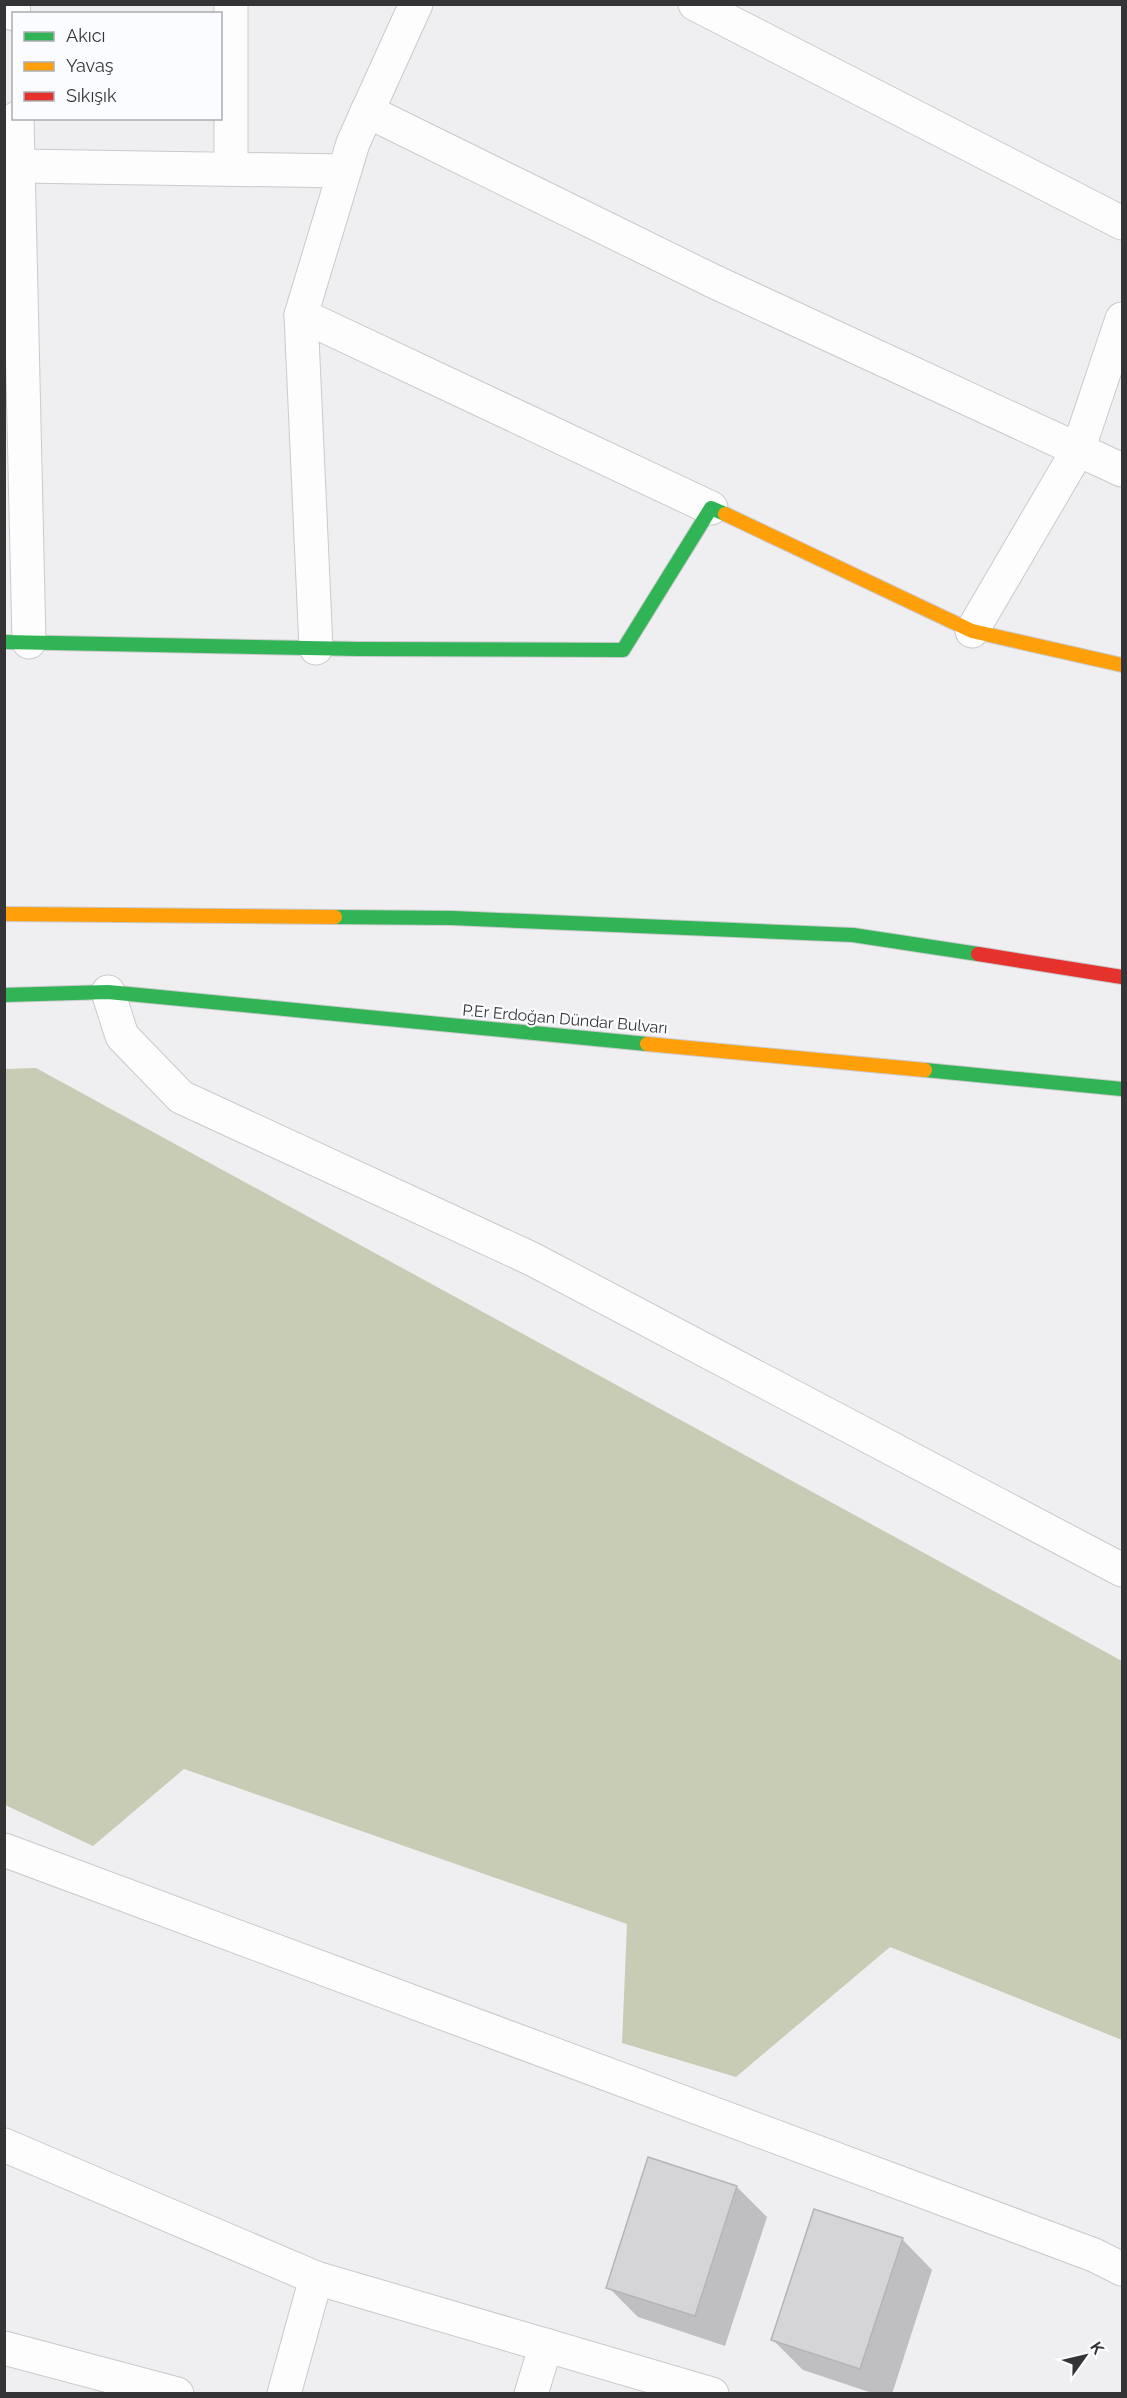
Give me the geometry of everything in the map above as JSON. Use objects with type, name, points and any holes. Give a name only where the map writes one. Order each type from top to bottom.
[{"type":"main road","points":[[17,642],[316,648],[623,650],[711,508],[972,630],[1122,665]]},
{"type":"main road","points":[[4,914],[452,918],[853,935],[1122,977]]},
{"type":"main road","name":"P.Er Erdoğan Dündar Bulvarı","points":[[4,995],[108,992],[1122,1089]]},
{"type":"street","points":[[231,4],[231,169]]},
{"type":"street","points":[[316,648],[301,315],[353,143],[416,4]]},
{"type":"street","points":[[695,4],[1122,223]]},
{"type":"street","points":[[368,111],[713,281],[1122,470]]},
{"type":"street","points":[[17,120],[19,166],[17,642]]},
{"type":"street","points":[[19,166],[344,171]]},
{"type":"street","points":[[301,315],[711,508]]},
{"type":"street","points":[[972,630],[1078,450],[1122,319]]},
{"type":"street","points":[[108,992],[123,1036],[182,1097],[532,1259],[1122,1570]]},
{"type":"street","points":[[4,1850],[1060,2242],[1122,2269]]},
{"type":"street","points":[[4,2145],[316,2278],[712,2394]]},
{"type":"street","points":[[284,2394],[316,2278]]},
{"type":"street","points":[[531,2394],[546,2345]]},
{"type":"street","points":[[4,2348],[177,2394]]},
{"type":"green space","points":[[36,1068],[1122,1661],[1122,2040],[890,1947],[736,2077],[622,2043],[627,1924],[184,1769],[93,1846],[5,1805],[4,1069]]},
{"type":"building","points":[[648,2157],[737,2186],[695,2316],[606,2288]]},
{"type":"building","points":[[814,2209],[903,2238],[860,2369],[771,2340]]},
{"type":"traffic: fast","points":[[4,642],[359,649],[623,650],[711,508],[725,514]]},
{"type":"traffic: fast","points":[[335,917],[452,918],[853,935],[978,954]]},
{"type":"traffic: fast","points":[[4,995],[108,992],[647,1044]]},
{"type":"traffic: fast","points":[[925,1070],[1122,1089]]},
{"type":"traffic: slow","points":[[725,514],[972,631],[1122,665]]},
{"type":"traffic: slow","points":[[4,914],[335,917]]},
{"type":"traffic: slow","points":[[647,1044],[925,1070]]},
{"type":"traffic: jam","points":[[978,954],[1122,977]]}]
